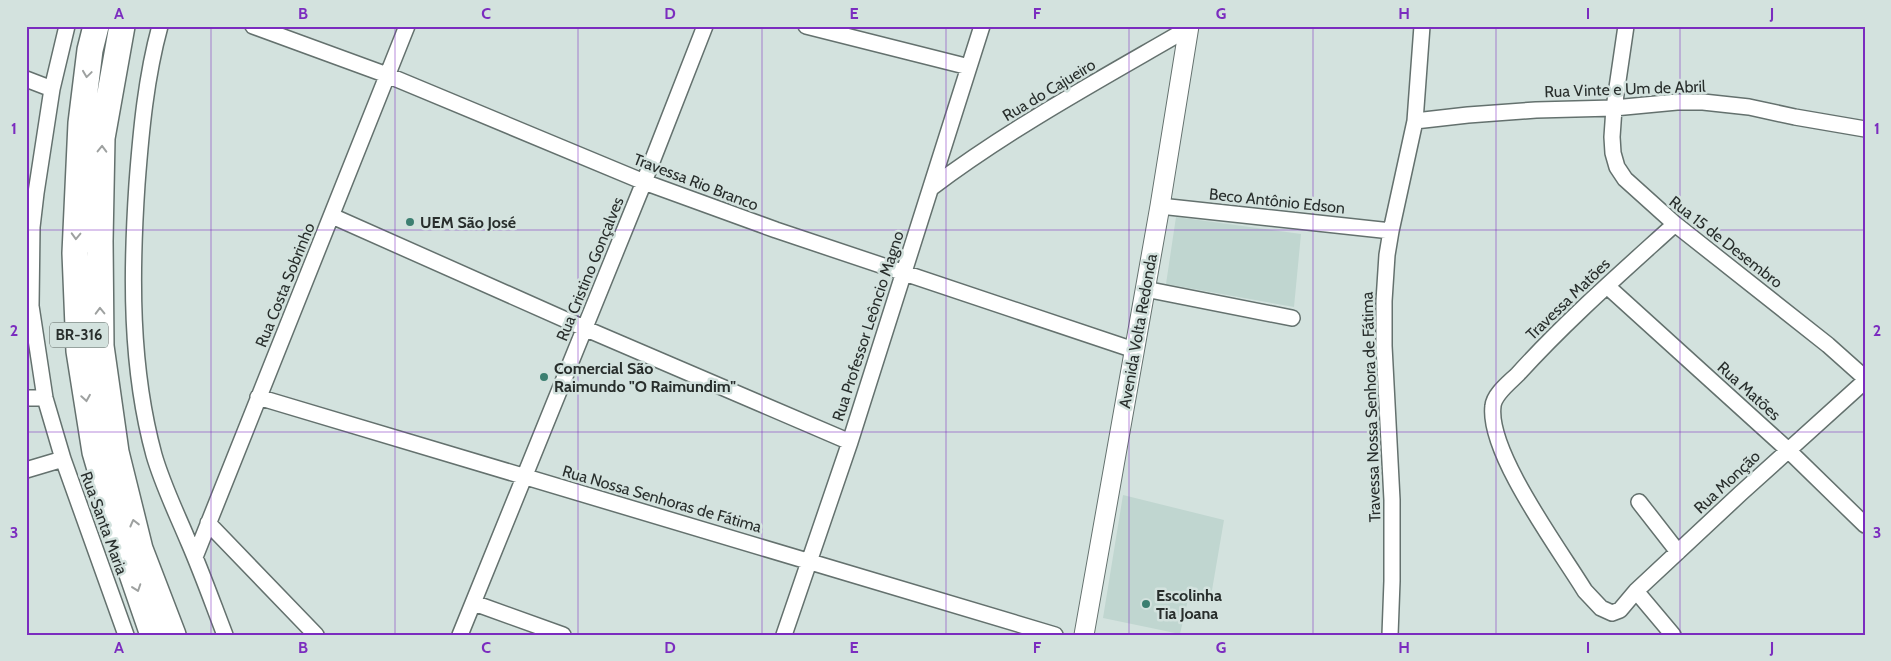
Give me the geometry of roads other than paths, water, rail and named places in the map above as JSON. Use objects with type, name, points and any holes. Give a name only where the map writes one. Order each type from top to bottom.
[{"type":"highway","name":"BR-316","points":[[96,26],[90,50],[81,123],[76,253],[79,351],[94,452],[123,548],[153,635]]},
{"type":"highway","name":"BR-316","points":[[122,26],[102,138],[100,241],[101,346],[120,469],[140,549],[173,635]]},
{"type":"street","points":[[63,459],[45,398],[31,306],[28,271],[36,193],[52,89],[67,26]]},
{"type":"street","points":[[160,26],[146,92],[139,159],[133,266],[135,350],[154,455],[164,487],[195,557],[225,635]]},
{"type":"street","name":"Travessa Rio Branco","points":[[253,26],[387,75],[644,182],[902,274],[1134,350]]},
{"type":"street","name":"Rua Costa Sobrinho","points":[[195,557],[407,26]]},
{"type":"street","name":"Rua Cristino Gonçalves","points":[[460,635],[644,182],[705,26]]},
{"type":"street","points":[[806,26],[969,67]]},
{"type":"street","name":"Rua Professor Leôncio Magno","points":[[784,635],[850,442],[982,26]]},
{"type":"street","name":"Travessa Nossa Senhora de Fátima","points":[[1390,635],[1392,500],[1384,346],[1384,301],[1387,255],[1391,231],[1415,121],[1422,26]]},
{"type":"street","name":"Rua 15 de Desembro","points":[[1626,26],[1614,108],[1612,152],[1625,180],[1675,224],[1814,334],[1865,379]]},
{"type":"street","name":"Rua do Cajueiro","points":[[931,188],[961,166],[1042,114],[1189,27]]},
{"type":"street","name":"Avenida Volta Redonda","points":[[1084,635],[1160,206],[1189,27]]},
{"type":"street","points":[[26,80],[52,89]]},
{"type":"street","name":"Rua Vinte e Um de Abril","points":[[1415,121],[1536,110],[1614,108],[1678,102],[1703,102],[1749,107],[1865,129]]},
{"type":"street","name":"Beco Antônio Edson","points":[[1160,206],[1391,231]]},
{"type":"street","points":[[332,216],[584,328],[850,442]]},
{"type":"street","name":"Travessa Matões","points":[[1616,612],[1612,613],[1601,608],[1589,596],[1517,482],[1498,441],[1493,420],[1493,406],[1500,393],[1558,331],[1675,224]]},
{"type":"street","name":"Rua Matões","points":[[1607,286],[1788,450],[1865,525]]},
{"type":"street","points":[[1145,289],[1292,318]]},
{"type":"street","name":"Rua Monção","points":[[1616,612],[1636,591],[1865,379]]},
{"type":"street","name":"Rua Nossa Senhoras de Fátima","points":[[258,397],[1055,635]]},
{"type":"street","points":[[26,398],[45,398]]},
{"type":"street","name":"Rua Santa Maria","points":[[26,470],[63,459],[126,635]]},
{"type":"street","points":[[1638,502],[1678,552]]},
{"type":"street","points":[[208,523],[316,635]]},
{"type":"street","points":[[1636,591],[1673,635]]},
{"type":"street","points":[[474,603],[563,635]]},
{"type":"place","name":"UEM São José","points":[[410,222]]},
{"type":"place","name":"Comercial São Raimundo \"O Raimundim\"","points":[[544,377]]},
{"type":"place","name":"Escolinha Tia Joana","points":[[1146,604]]}]
